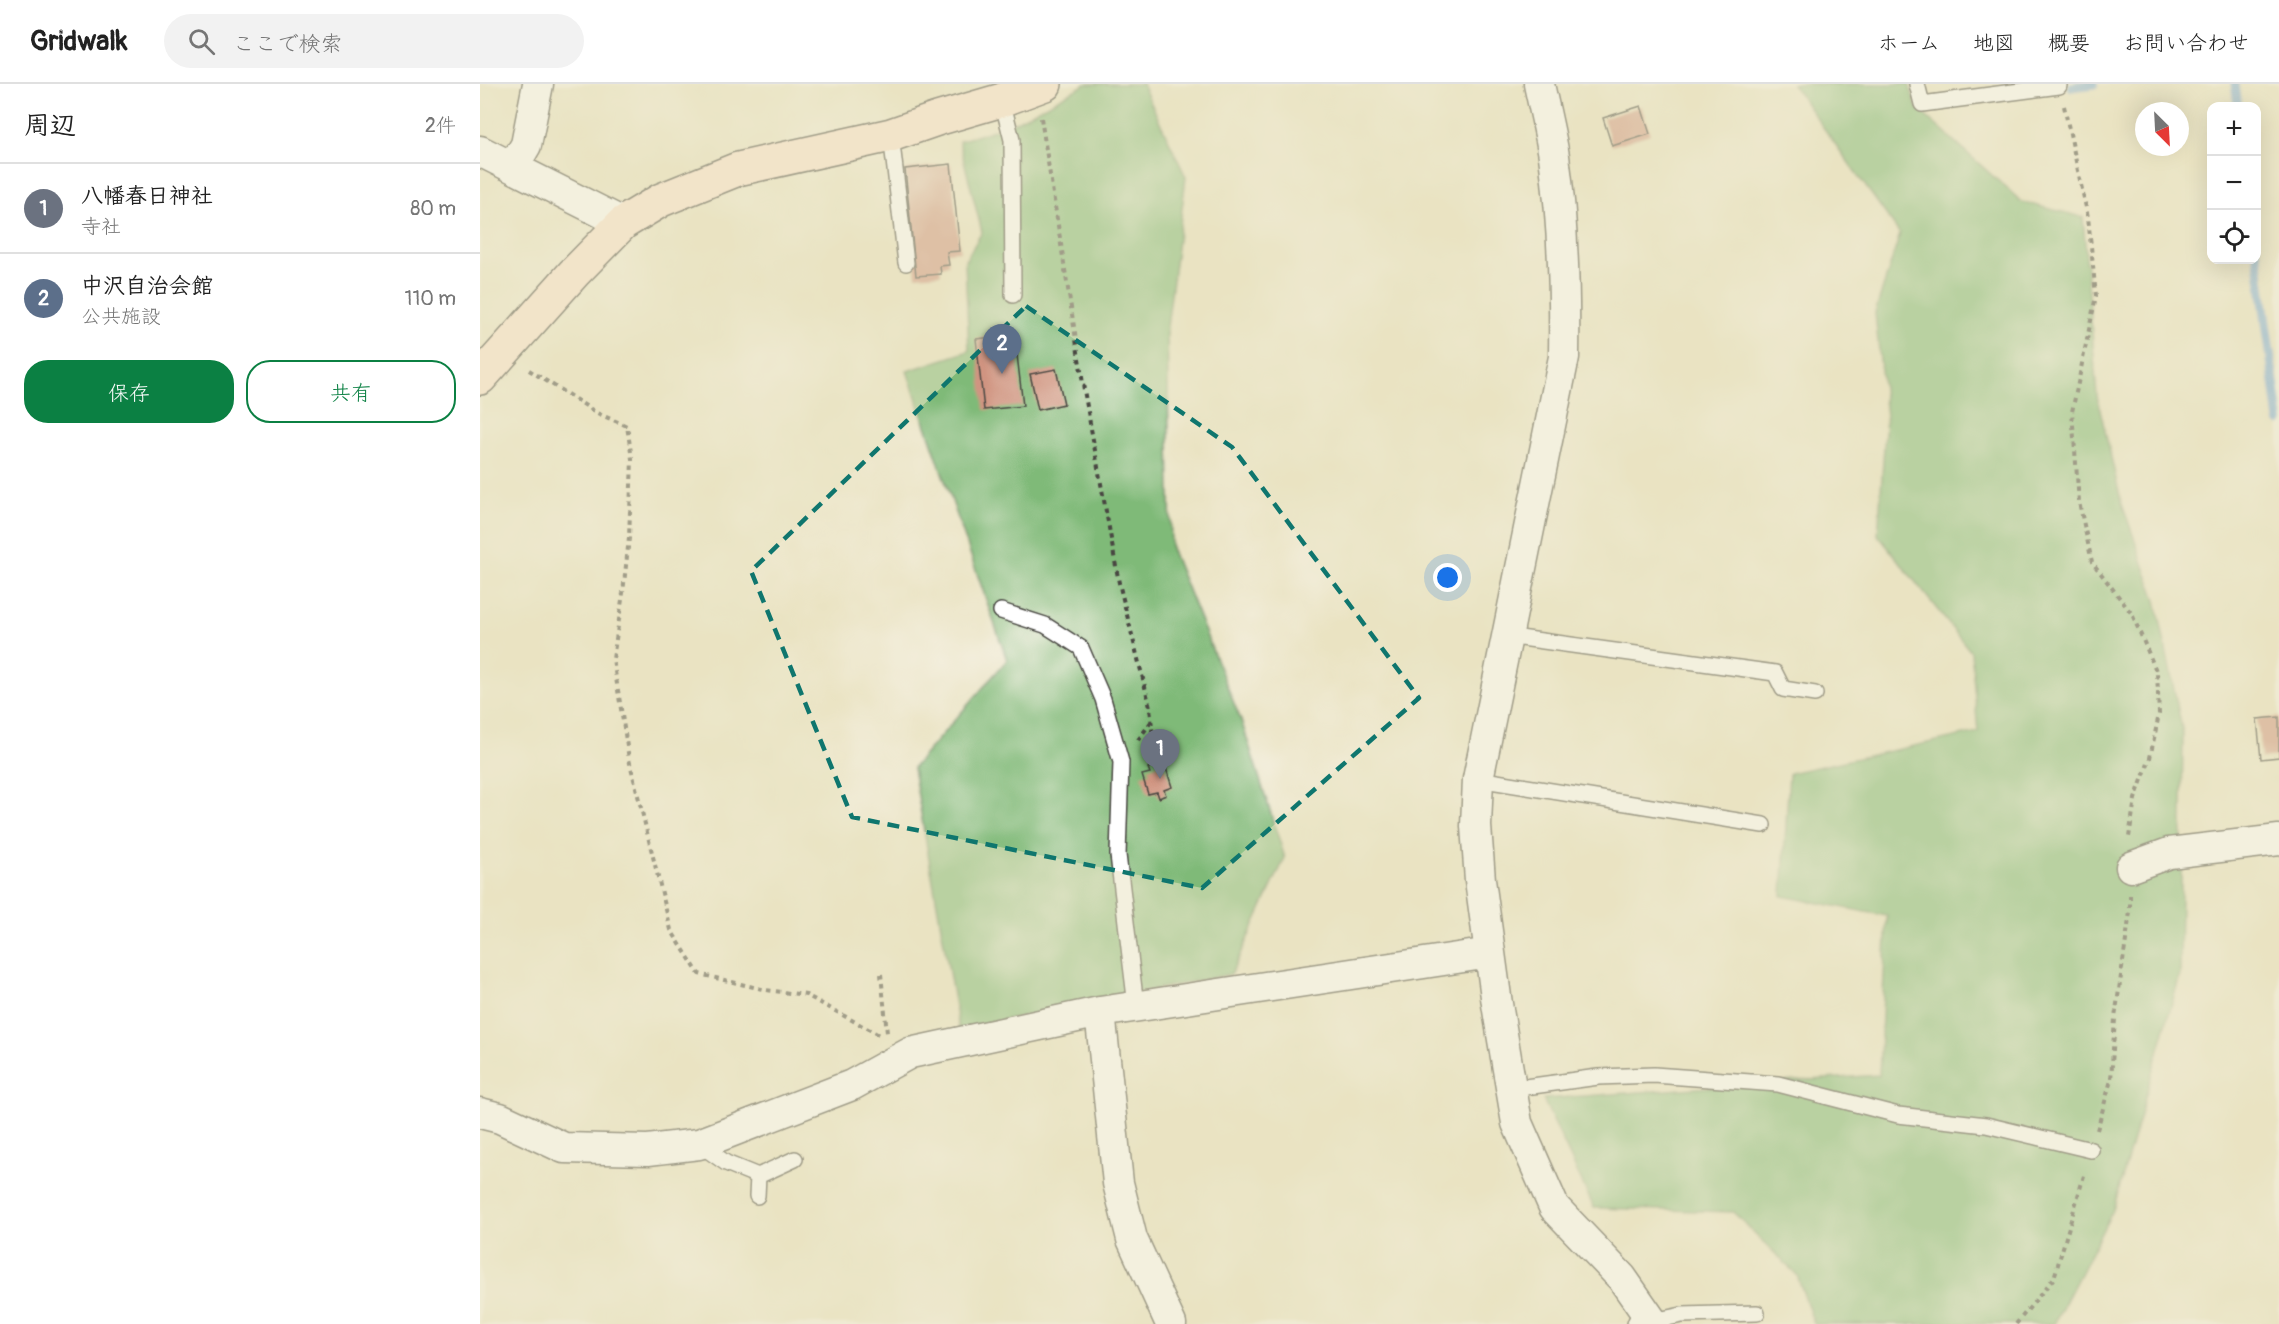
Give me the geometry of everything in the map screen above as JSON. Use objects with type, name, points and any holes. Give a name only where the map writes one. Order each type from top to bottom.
[{"type":"street","points":[[513,167],[526,145],[538,84]]},
{"type":"street","points":[[1539,84],[1554,154],[1562,233],[1564,357],[1478,779],[1477,837],[1490,953],[1517,1123],[1554,1207],[1622,1278],[1647,1323]]},
{"type":"street","points":[[480,378],[574,273],[623,223],[661,200],[738,169],[891,135],[1041,86]]},
{"type":"street","points":[[480,151],[623,223]]},
{"type":"street","points":[[2130,867],[2169,853],[2279,840]]},
{"type":"street","points":[[480,1113],[500,1118],[564,1148],[648,1150],[699,1144],[852,1086],[910,1053],[1100,1012],[1490,953]]},
{"type":"street","points":[[1100,1012],[1118,1183],[1132,1239],[1171,1324]]},
{"type":"lane","points":[[1917,84],[1922,104],[2059,85]]},
{"type":"lane","points":[[1002,100],[1012,140],[1013,295]]},
{"type":"lane","points":[[891,135],[906,263]]},
{"type":"lane","points":[[1001,611],[1045,625],[1080,648],[1103,699],[1121,762],[1118,855],[1136,1006]]},
{"type":"lane","points":[[1506,636],[1775,673],[1783,690],[1815,694]]},
{"type":"lane","points":[[1478,779],[1763,825]]},
{"type":"lane","points":[[1511,1089],[1598,1077],[1654,1075],[1778,1084],[1898,1115],[1986,1125],[2091,1150]]},
{"type":"lane","points":[[699,1144],[726,1163],[758,1176],[795,1159]]},
{"type":"lane","points":[[757,1196],[758,1176]]},
{"type":"lane","points":[[1647,1323],[1682,1315],[1757,1313]]},
{"type":"path","points":[[2016,1324],[2054,1278],[2111,1080],[2115,1018],[2130,912],[2129,831],[2135,799],[2150,758],[2159,714],[2157,673],[2132,614],[2092,562],[2079,502],[2072,412],[2096,296],[2088,217],[2059,85]]},
{"type":"path","points":[[1041,86],[1084,390],[1117,572],[1150,707],[1154,749]]},
{"type":"path","points":[[504,351],[533,373],[597,413],[627,426],[632,459],[629,538],[624,593],[614,659],[629,759],[671,930],[699,974],[766,990],[806,995],[887,1040],[881,974]]},
{"type":"highlighted area","points":[[1026,306],[1232,447],[1419,698],[1202,888],[852,817],[751,571]]},
{"type":"green space","points":[[1086,84],[1142,84],[1186,177],[1167,327],[1171,548],[1242,723],[1285,858],[1231,974],[959,1029],[913,768],[1007,660],[907,371],[969,351],[965,261],[982,232],[959,141],[1007,126]]},
{"type":"green space","points":[[1792,84],[1909,84],[1917,108],[2022,202],[2083,217],[2097,396],[2121,501],[2156,600],[2183,734],[2180,975],[2113,1210],[2054,1324],[1814,1324],[1797,1275],[1733,1212],[1594,1208],[1543,1099],[1879,1075],[1887,916],[1782,896],[1789,773],[1978,732],[1971,652],[1878,535],[1886,417],[1875,313],[1900,234]]},
{"type":"building","points":[[1641,106],[1650,134],[1612,146],[1603,118]]},
{"type":"building","points":[[951,164],[960,251],[947,252],[949,265],[940,266],[941,274],[916,276],[905,169]]},
{"type":"building","points":[[993,337],[994,349],[1016,346],[1023,406],[984,410],[976,339]]},
{"type":"building","points":[[1056,369],[1064,404],[1038,410],[1030,374]]},
{"type":"building","points":[[2279,717],[2279,757],[2261,759],[2257,719]]},
{"type":"building","points":[[1159,764],[1161,770],[1166,768],[1172,787],[1164,790],[1166,795],[1159,798],[1157,792],[1148,794],[1142,775],[1150,773],[1148,768]]},
{"type":"waterway","points":[[2072,87],[2094,84]]},
{"type":"waterway","points":[[2235,84],[2237,102]]},
{"type":"waterway","points":[[2258,264],[2279,421]]},
{"type":"place","name":"中沢自治会館","points":[[1002,374]]},
{"type":"place","name":"八幡春日神社","points":[[1160,779]]}]
